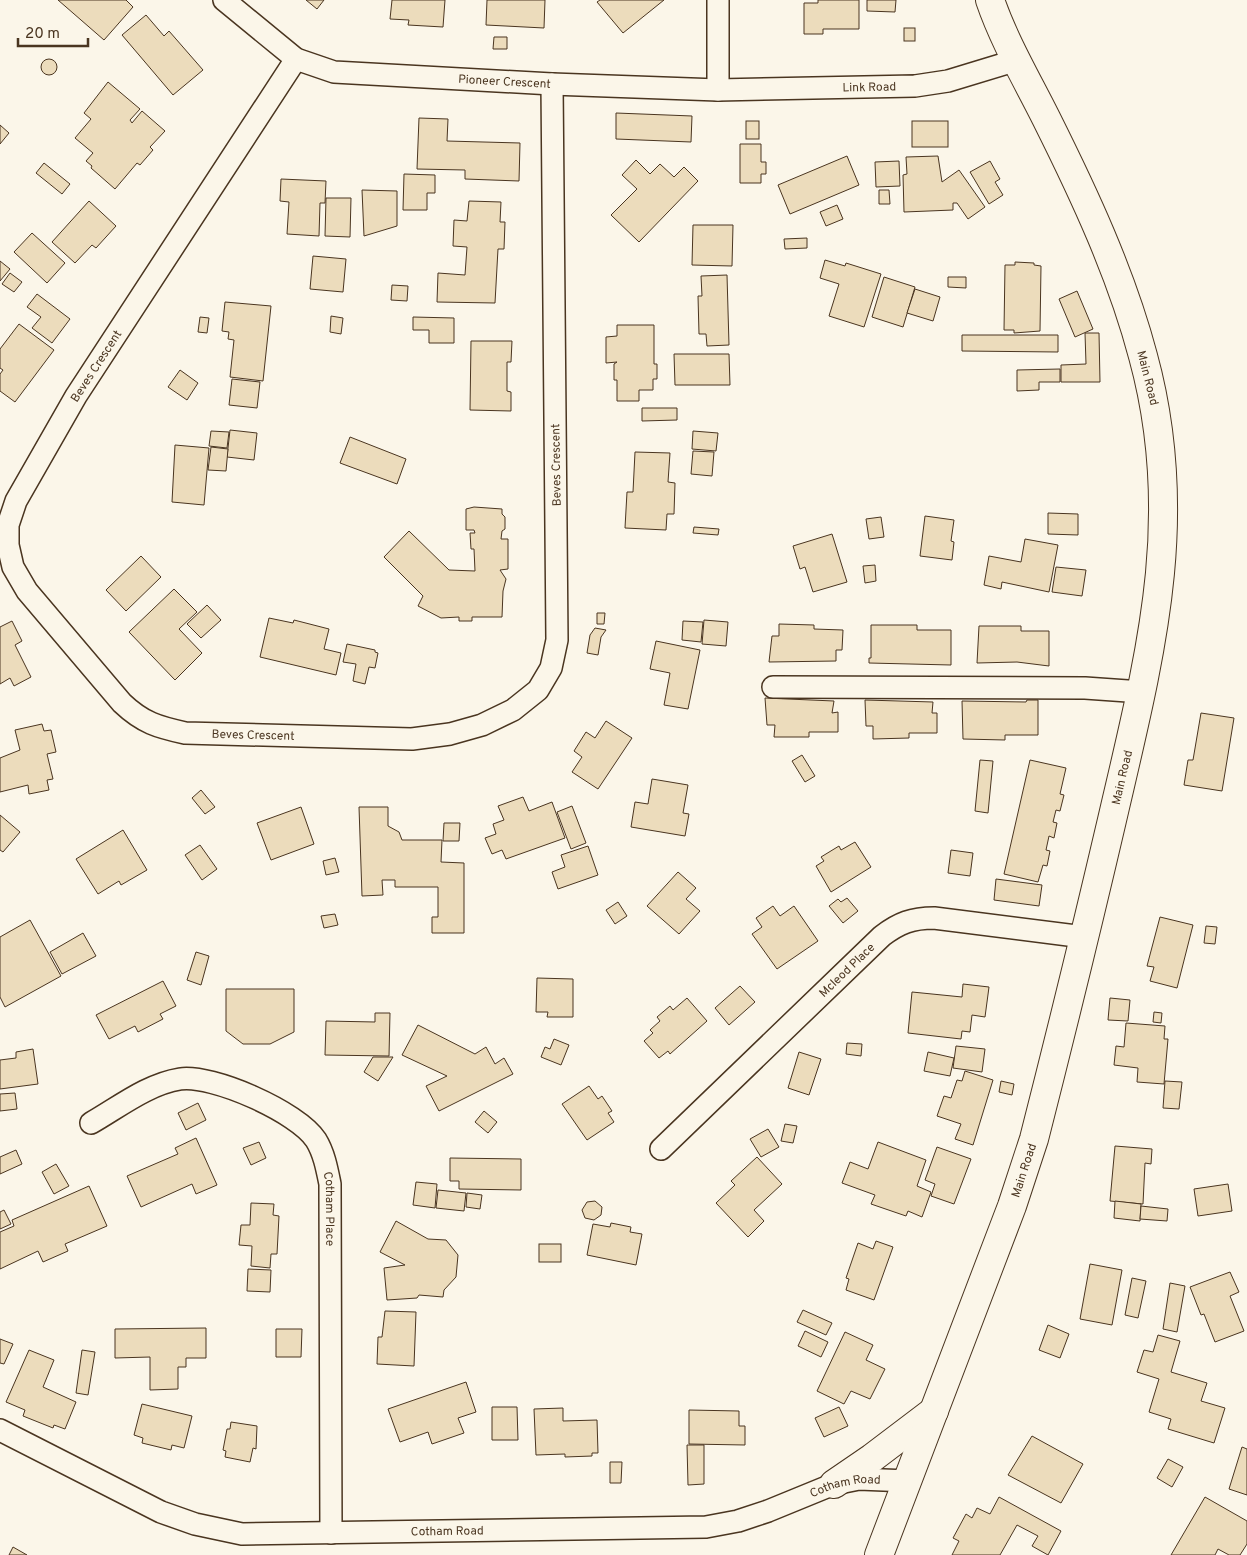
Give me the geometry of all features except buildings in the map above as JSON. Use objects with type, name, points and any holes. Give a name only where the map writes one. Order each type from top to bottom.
[{"type":"main road","name":"Main Road","points":[[879,1555],[1012,1206],[1031,1147],[1084,937],[1142,692],[1162,572],[1165,521],[1158,414],[1143,353],[1118,281],[1082,190],[1017,60],[990,0]]},
{"type":"main road","points":[[834,1484],[934,1411]]},
{"type":"street","name":"Pioneer Crescent","points":[[224,0],[296,59],[334,72],[552,84],[718,90]]},
{"type":"street","points":[[718,0],[718,90]]},
{"type":"street","name":"Beves Crescent","points":[[296,59],[76,396],[16,501],[8,525],[8,546],[12,567],[27,591],[122,704],[138,718],[157,727],[185,733],[412,739],[450,734],[482,725],[513,710],[538,690],[551,668],[557,640],[552,84]]},
{"type":"street","name":"Link Road","points":[[718,90],[915,86],[948,81],[1017,60]]},
{"type":"street","points":[[773,687],[1085,688],[1142,692]]},
{"type":"street","name":"Mcleod Place","points":[[661,1149],[882,936],[898,923],[916,918],[934,918],[1084,937]]},
{"type":"street","name":"Cotham Place","points":[[91,1123],[160,1084],[181,1079],[202,1079],[236,1089],[298,1122],[316,1139],[326,1162],[330,1184],[331,1533]]},
{"type":"street","name":"Cotham Road","points":[[0,1430],[161,1512],[195,1524],[242,1534],[706,1527],[768,1511],[834,1484],[859,1479],[908,1481]]}]
